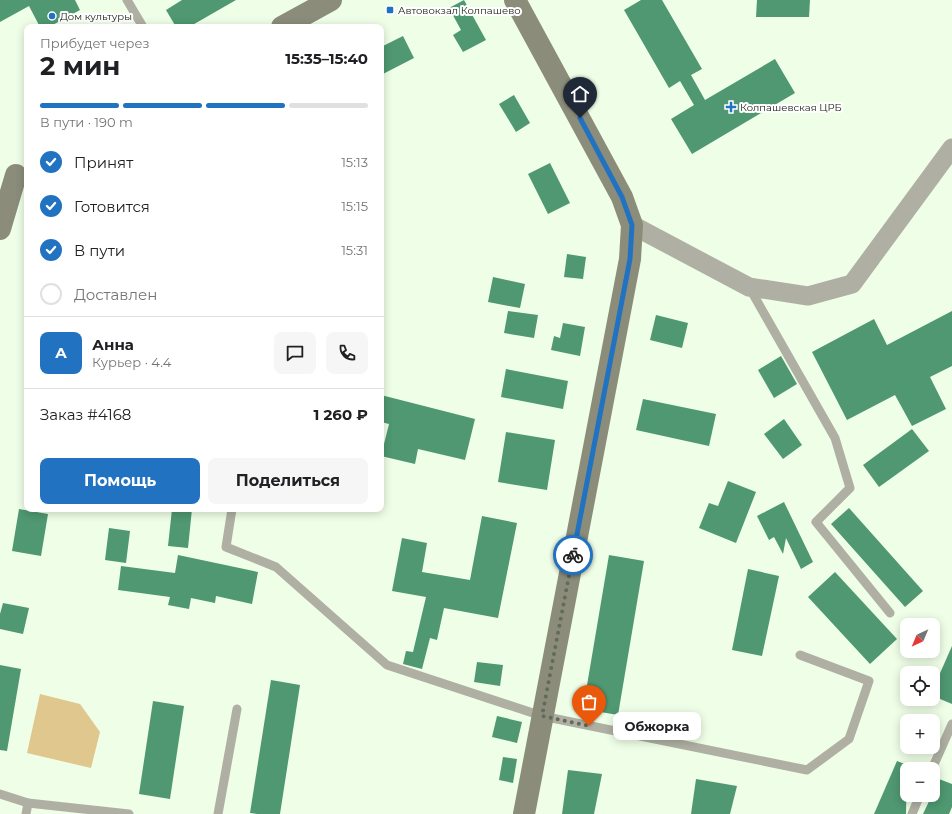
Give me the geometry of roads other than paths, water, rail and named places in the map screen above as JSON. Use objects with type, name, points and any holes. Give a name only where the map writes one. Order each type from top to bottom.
[{"type":"street","points":[[287,24],[331,0]]},
{"type":"street","points":[[515,0],[622,197],[632,225],[630,259],[524,814]]},
{"type":"street","points":[[632,225],[749,287],[808,296],[852,284],[952,148]]},
{"type":"street","points":[[0,229],[14,173]]},
{"type":"lane","points":[[127,0],[141,24]]},
{"type":"lane","points":[[749,287],[835,438],[850,488],[816,522],[890,613]]},
{"type":"lane","points":[[232,512],[226,547],[276,567],[387,665],[542,716],[807,770],[849,739],[869,681],[800,655]]},
{"type":"lane","points":[[218,814],[237,709]]},
{"type":"lane","points":[[935,762],[952,724]]},
{"type":"lane","points":[[0,794],[28,803],[129,814]]},
{"type":"lane","points":[[912,814],[917,802]]},
{"type":"lane","points":[[26,814],[28,803]]},
{"type":"place","name":"Автовокзал Колпашево","points":[[390,10]]},
{"type":"place","name":"Дом культуры","points":[[52,16]]},
{"type":"place","name":"Колпашевская ЦРБ","points":[[731,107]]},
{"type":"place","name":"Обжорка","points":[[589,726]]}]
